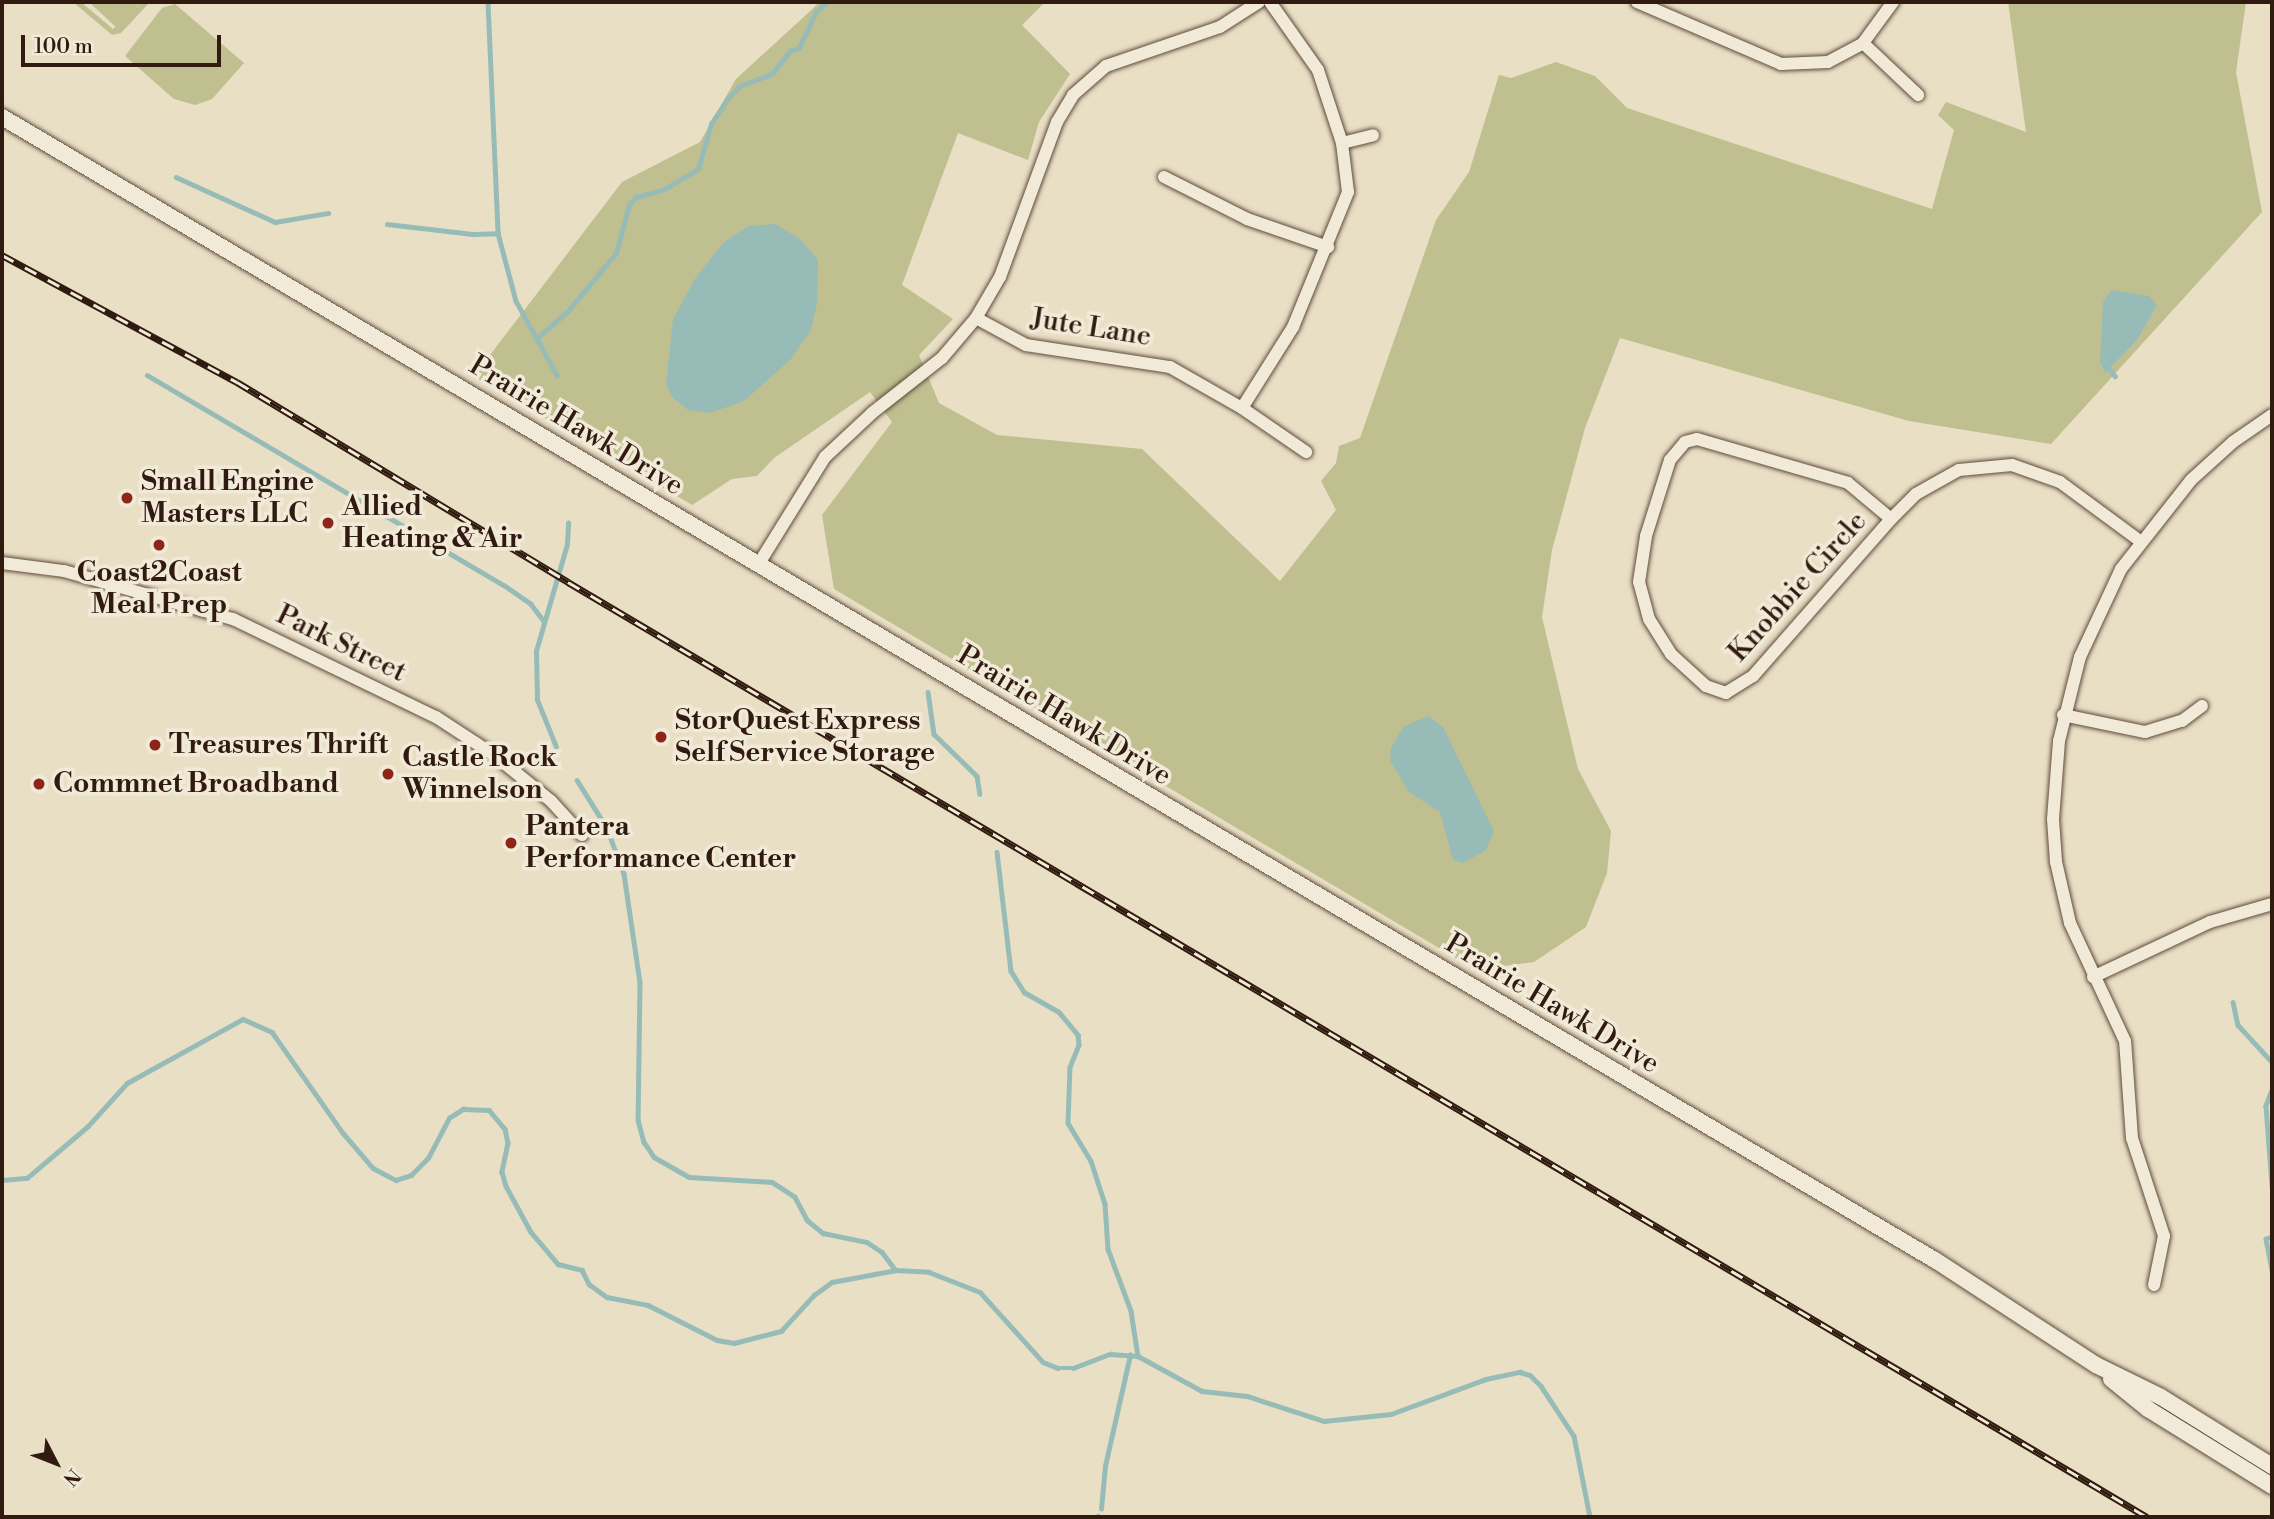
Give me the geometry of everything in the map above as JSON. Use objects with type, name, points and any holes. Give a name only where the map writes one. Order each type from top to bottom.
[{"type":"street","points":[[758,565],[811,477],[872,413],[929,369],[976,318],[1000,277],[1057,122],[1073,94],[1106,66],[1220,27],[1259,2]]},
{"type":"street","points":[[1242,408],[1293,327],[1328,247],[1348,192],[1342,142],[1318,70],[1270,2]]},
{"type":"street","points":[[1637,2],[1781,64],[1828,62],[1863,43],[1894,2]]},
{"type":"street","points":[[1863,43],[1918,95]]},
{"type":"street","name":"Prairie Hawk Drive","points":[[2,117],[1935,1260],[2096,1365],[2161,1397],[2272,1466]]},
{"type":"street","points":[[1342,142],[1373,135]]},
{"type":"street","points":[[1164,177],[1247,219],[1328,247]]},
{"type":"street","name":"Jute Lane","points":[[976,318],[1012,340],[1037,348],[1170,366],[1242,408],[1306,452]]},
{"type":"street","points":[[2154,1285],[2164,1236],[2160,1214],[2132,1138],[2125,1041],[2070,923],[2056,862],[2053,819],[2063,715],[2094,620],[2140,541],[2191,480],[2233,442],[2272,415]]},
{"type":"street","name":"Knobbie Circle","points":[[1712,440],[1811,469],[1848,483],[1891,519],[1736,691],[1715,691],[1706,686],[1671,654],[1649,620],[1639,582],[1641,560],[1670,460],[1685,442],[1712,440]]},
{"type":"street","points":[[1891,519],[1916,494],[1959,470],[2012,465],[2060,482],[2140,541]]},
{"type":"street","name":"Park Street","points":[[2,563],[64,571],[233,619],[436,717],[494,755],[551,802],[582,835]]},
{"type":"street","points":[[2063,715],[2145,732],[2172,725],[2202,706]]},
{"type":"street","points":[[2093,977],[2210,922],[2272,904]]},
{"type":"street","name":"Prairie Hawk Drive","points":[[2096,1365],[2148,1409],[2272,1486]]},
{"type":"green space","points":[[73,2],[81,2],[113,29],[142,2],[150,2],[121,33],[112,35]]},
{"type":"green space","points":[[89,2],[141,2],[117,28]]},
{"type":"green space","points":[[820,2],[1045,2],[1022,25],[1070,74],[1039,122],[1028,160],[958,133],[902,285],[953,319],[919,355],[939,403],[997,435],[1142,449],[1280,581],[1336,510],[1321,481],[1336,463],[1339,446],[1360,438],[1436,220],[1469,172],[1499,75],[1511,78],[1556,62],[1595,76],[1627,108],[1932,209],[1954,130],[1938,115],[1946,102],[2026,132],[2008,2],[2246,2],[2236,72],[2262,212],[2051,444],[1909,421],[1620,338],[1585,428],[1552,550],[1542,617],[1578,769],[1611,831],[1607,873],[1586,927],[1534,962],[1476,970],[834,589],[822,515],[892,422],[870,392],[774,458],[757,476],[732,479],[692,505],[474,376],[622,182],[700,142],[736,79]]},
{"type":"green space","points":[[175,4],[244,63],[212,99],[195,105],[174,99],[125,56],[162,8]]},
{"type":"water","points":[[775,224],[800,239],[818,260],[817,303],[811,330],[791,359],[744,401],[710,413],[688,410],[673,398],[666,384],[673,319],[696,277],[724,242],[748,226]]},
{"type":"water","points":[[2111,290],[2149,296],[2157,305],[2137,340],[2105,373],[2100,362],[2103,302]]},
{"type":"water","points":[[1428,716],[1443,727],[1494,831],[1486,850],[1463,863],[1453,860],[1440,812],[1409,792],[1391,762],[1390,750],[1403,727]]},
{"type":"waterway","points":[[488,2],[498,233],[516,301],[557,375]]},
{"type":"waterway","points":[[536,339],[568,311],[616,253],[629,205],[636,197],[663,190],[698,169],[711,124],[727,99],[740,86],[772,74],[790,51],[799,48],[816,12],[827,2]]},
{"type":"waterway","points":[[176,177],[275,222],[328,213]]},
{"type":"waterway","points":[[387,224],[474,234],[498,233]]},
{"type":"waterway","points":[[2110,370],[2115,376]]},
{"type":"waterway","points":[[147,375],[504,585],[531,604],[544,621]]},
{"type":"waterway","points":[[556,747],[537,700],[536,651],[567,544],[568,523]]},
{"type":"waterway","points":[[928,692],[934,734],[977,776],[980,794]]},
{"type":"waterway","points":[[577,780],[607,828],[624,874],[640,983],[638,1120],[644,1142],[654,1157],[689,1177],[772,1182],[795,1197],[807,1220],[823,1233],[867,1242],[882,1252],[895,1269]]},
{"type":"waterway","points":[[997,852],[1011,971],[1024,992],[1059,1012],[1078,1035],[1079,1045],[1070,1067],[1068,1123],[1091,1161],[1105,1204],[1108,1249],[1131,1311],[1138,1356]]},
{"type":"waterway","points":[[2233,1002],[2238,1025],[2272,1062]]},
{"type":"waterway","points":[[2,1180],[27,1178],[88,1126],[127,1083],[243,1019],[272,1032],[343,1133],[373,1168],[396,1180],[411,1175],[428,1158],[449,1118],[463,1109],[489,1110],[505,1129],[508,1143],[502,1172],[506,1186],[531,1232],[558,1264],[582,1270],[589,1284],[607,1297],[648,1305],[717,1340],[734,1343],[781,1331],[814,1295],[832,1282],[896,1270],[929,1272],[980,1292],[1043,1362],[1058,1368],[1073,1368],[1110,1354],[1138,1356],[1202,1391],[1247,1396],[1324,1421],[1391,1414],[1486,1379],[1520,1372],[1530,1375],[1541,1386],[1574,1436],[1590,1517]]},
{"type":"waterway","points":[[2272,1090],[2266,1106],[2272,1186]]},
{"type":"waterway","points":[[2272,1237],[2266,1239],[2272,1270]]},
{"type":"waterway","points":[[1101,1509],[1105,1466],[1130,1355]]},
{"type":"railway","points":[[2,255],[237,382],[568,582],[2147,1517]]},
{"type":"place","name":"Small Engine Masters LLC","points":[[127,498]]},
{"type":"place","name":"Allied Heating & Air","points":[[328,523]]},
{"type":"place","name":"Coast2Coast Meal Prep","points":[[159,545]]},
{"type":"place","name":"StorQuest Express Self Service Storage","points":[[661,737]]},
{"type":"place","name":"Treasures Thrift","points":[[155,745]]},
{"type":"place","name":"Castle Rock Winnelson","points":[[388,774]]},
{"type":"place","name":"Commnet Broadband","points":[[39,784]]},
{"type":"place","name":"Pantera Performance Center","points":[[511,843]]}]
